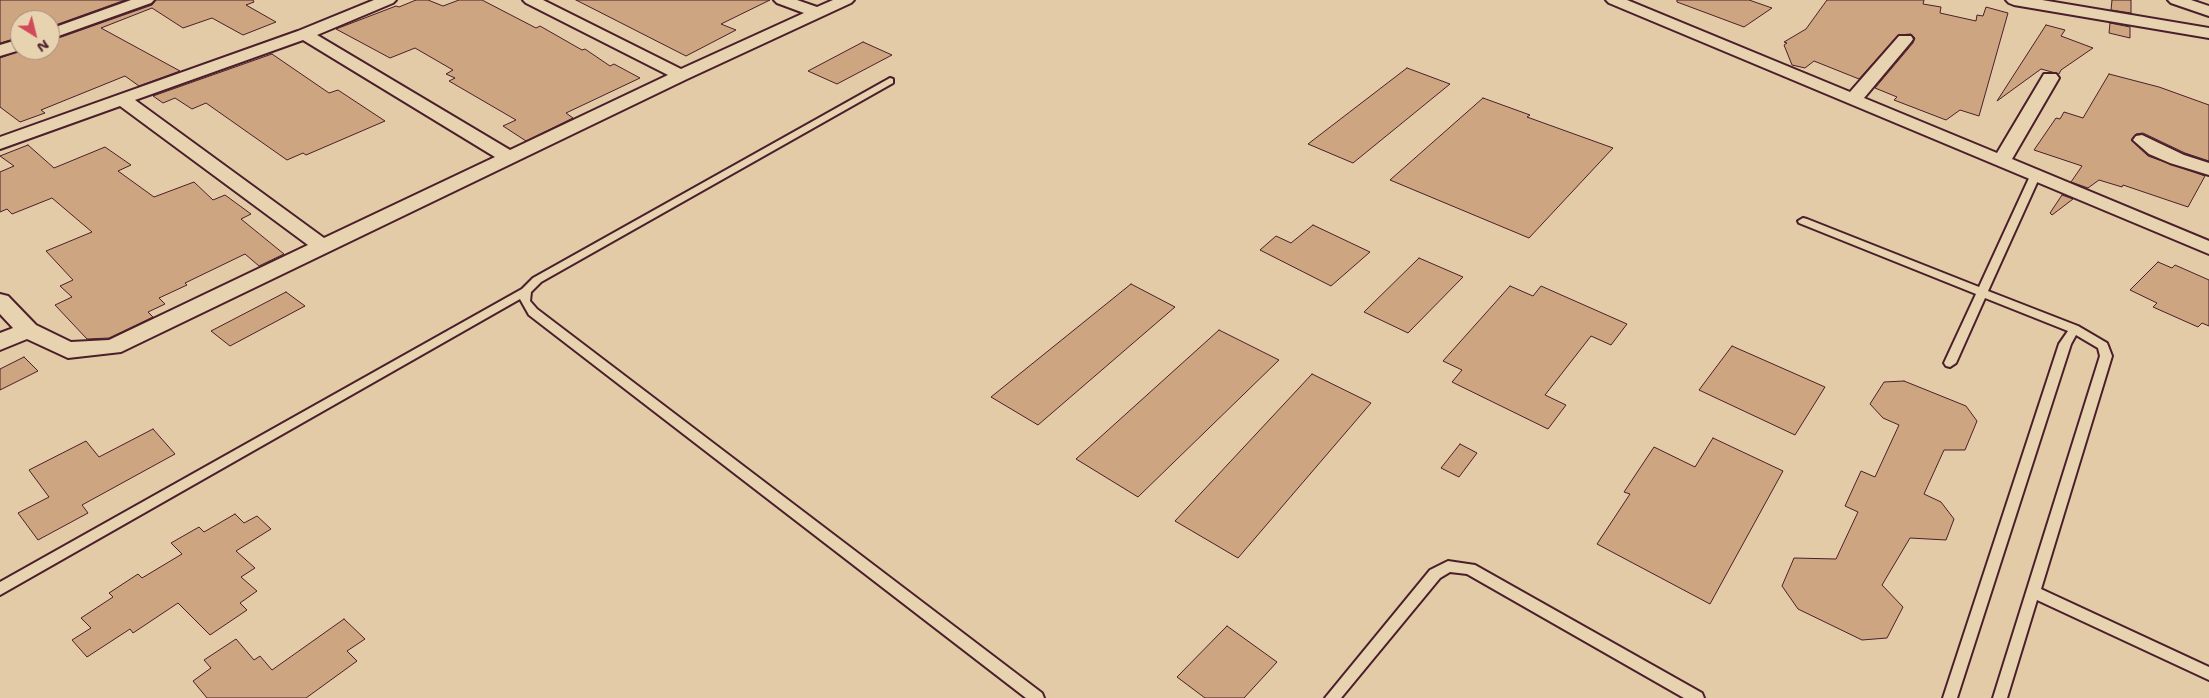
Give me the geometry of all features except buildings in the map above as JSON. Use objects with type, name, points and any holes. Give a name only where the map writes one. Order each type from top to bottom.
[{"type":"street","points":[[60,30],[146,0]]},
{"type":"street","points":[[0,143],[304,34],[388,0]]},
{"type":"street","points":[[531,0],[681,75]]},
{"type":"street","points":[[782,0],[818,13]]},
{"type":"street","points":[[0,301],[28,330],[68,350],[113,347],[681,75],[846,0]]},
{"type":"street","points":[[1614,0],[2209,248]]},
{"type":"street","points":[[2014,0],[2209,33]]},
{"type":"street","points":[[2176,0],[2209,11]]},
{"type":"street","points":[[304,34],[508,157]]},
{"type":"street","points":[[1853,100],[1905,39]]},
{"type":"street","points":[[2002,161],[2050,78]]},
{"type":"street","points":[[122,99],[322,246]]},
{"type":"street","points":[[2142,140],[2156,150],[2176,159],[2209,169]]},
{"type":"street","points":[[0,342],[28,330]]},
{"type":"lane","points":[[0,589],[526,291],[538,280],[890,81]]},
{"type":"lane","points":[[1950,363],[2035,176]]},
{"type":"lane","points":[[1803,221],[2074,329],[2103,346],[2106,356],[2000,698]]},
{"type":"lane","points":[[526,291],[525,301],[533,312],[1037,698]]},
{"type":"lane","points":[[1950,698],[2065,344],[2074,329]]},
{"type":"lane","points":[[1332,698],[1435,574],[1448,566],[1470,569],[1697,698]]},
{"type":"lane","points":[[2033,592],[2209,674]]}]
